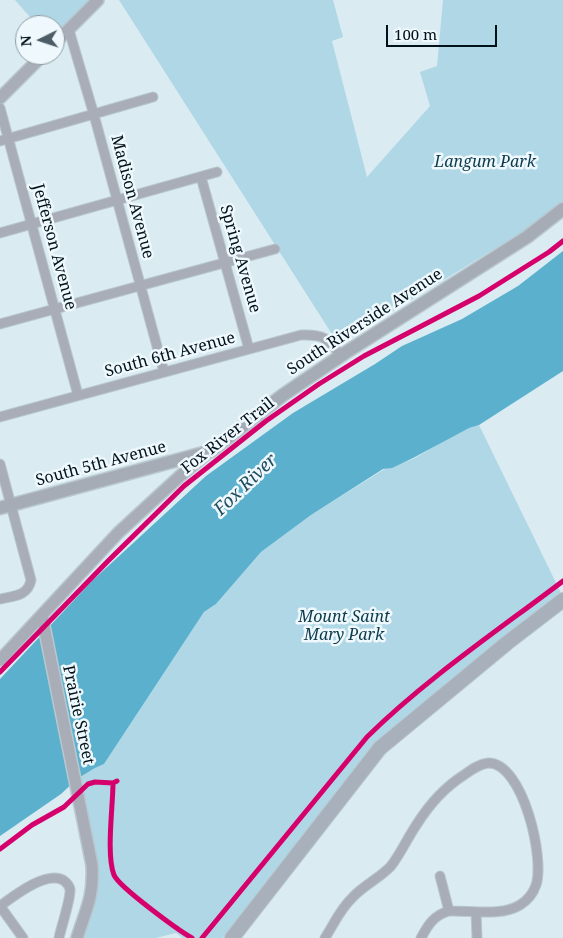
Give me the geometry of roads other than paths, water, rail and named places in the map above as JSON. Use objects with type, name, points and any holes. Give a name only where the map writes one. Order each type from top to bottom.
[{"type":"main road","name":"South Riverside Avenue","points":[[211,451],[283,395],[527,237],[563,209]]},
{"type":"main road","name":"South 5th Avenue","points":[[6,507],[211,451]]},
{"type":"main road","points":[[234,937],[380,748],[507,643],[563,600]]},
{"type":"street","points":[[65,33],[98,0]]},
{"type":"street","name":"Madison Avenue","points":[[68,30],[94,115],[164,372]]},
{"type":"street","points":[[0,98],[33,65]]},
{"type":"street","points":[[5,140],[153,97]]},
{"type":"street","name":"Jefferson Avenue","points":[[0,108],[5,140],[32,224],[78,395]]},
{"type":"street","points":[[0,233],[217,172]]},
{"type":"street","name":"Spring Avenue","points":[[201,176],[249,349]]},
{"type":"street","points":[[0,324],[276,249]]},
{"type":"street","name":"South 6th Avenue","points":[[0,417],[301,335],[315,334],[327,338],[341,356]]},
{"type":"street","name":"South Riverside Avenue","points":[[0,660],[118,533],[180,476],[211,451]]},
{"type":"street","points":[[0,464],[6,507],[31,580],[30,587],[26,592],[0,599]]},
{"type":"street","name":"Prairie Street","points":[[42,616],[92,865],[93,884],[90,900],[77,938]]},
{"type":"street","points":[[326,938],[340,912],[352,898],[389,867],[435,800],[453,783],[479,765],[492,764],[502,768],[518,788],[526,808],[534,839],[537,880],[531,896],[519,906],[507,910],[448,911],[439,914],[430,922],[422,938]]},
{"type":"street","points":[[440,876],[448,911]]},
{"type":"street","points":[[23,938],[0,906],[28,887],[49,879],[61,879],[67,883],[70,891],[59,938]]},
{"type":"street","points":[[476,912],[477,938]]},
{"type":"water","name":"Fox River","points":[[563,251],[563,371],[479,425],[469,428],[392,468],[383,469],[311,515],[261,552],[216,604],[204,612],[104,764],[77,779],[61,794],[0,836],[0,679],[93,580],[206,476],[293,413],[402,346],[462,319],[518,286]]},
{"type":"park label","name":"Langum Park","points":[[485,162]]},
{"type":"park label","name":"Mount Saint Mary Park","points":[[344,626]]}]
